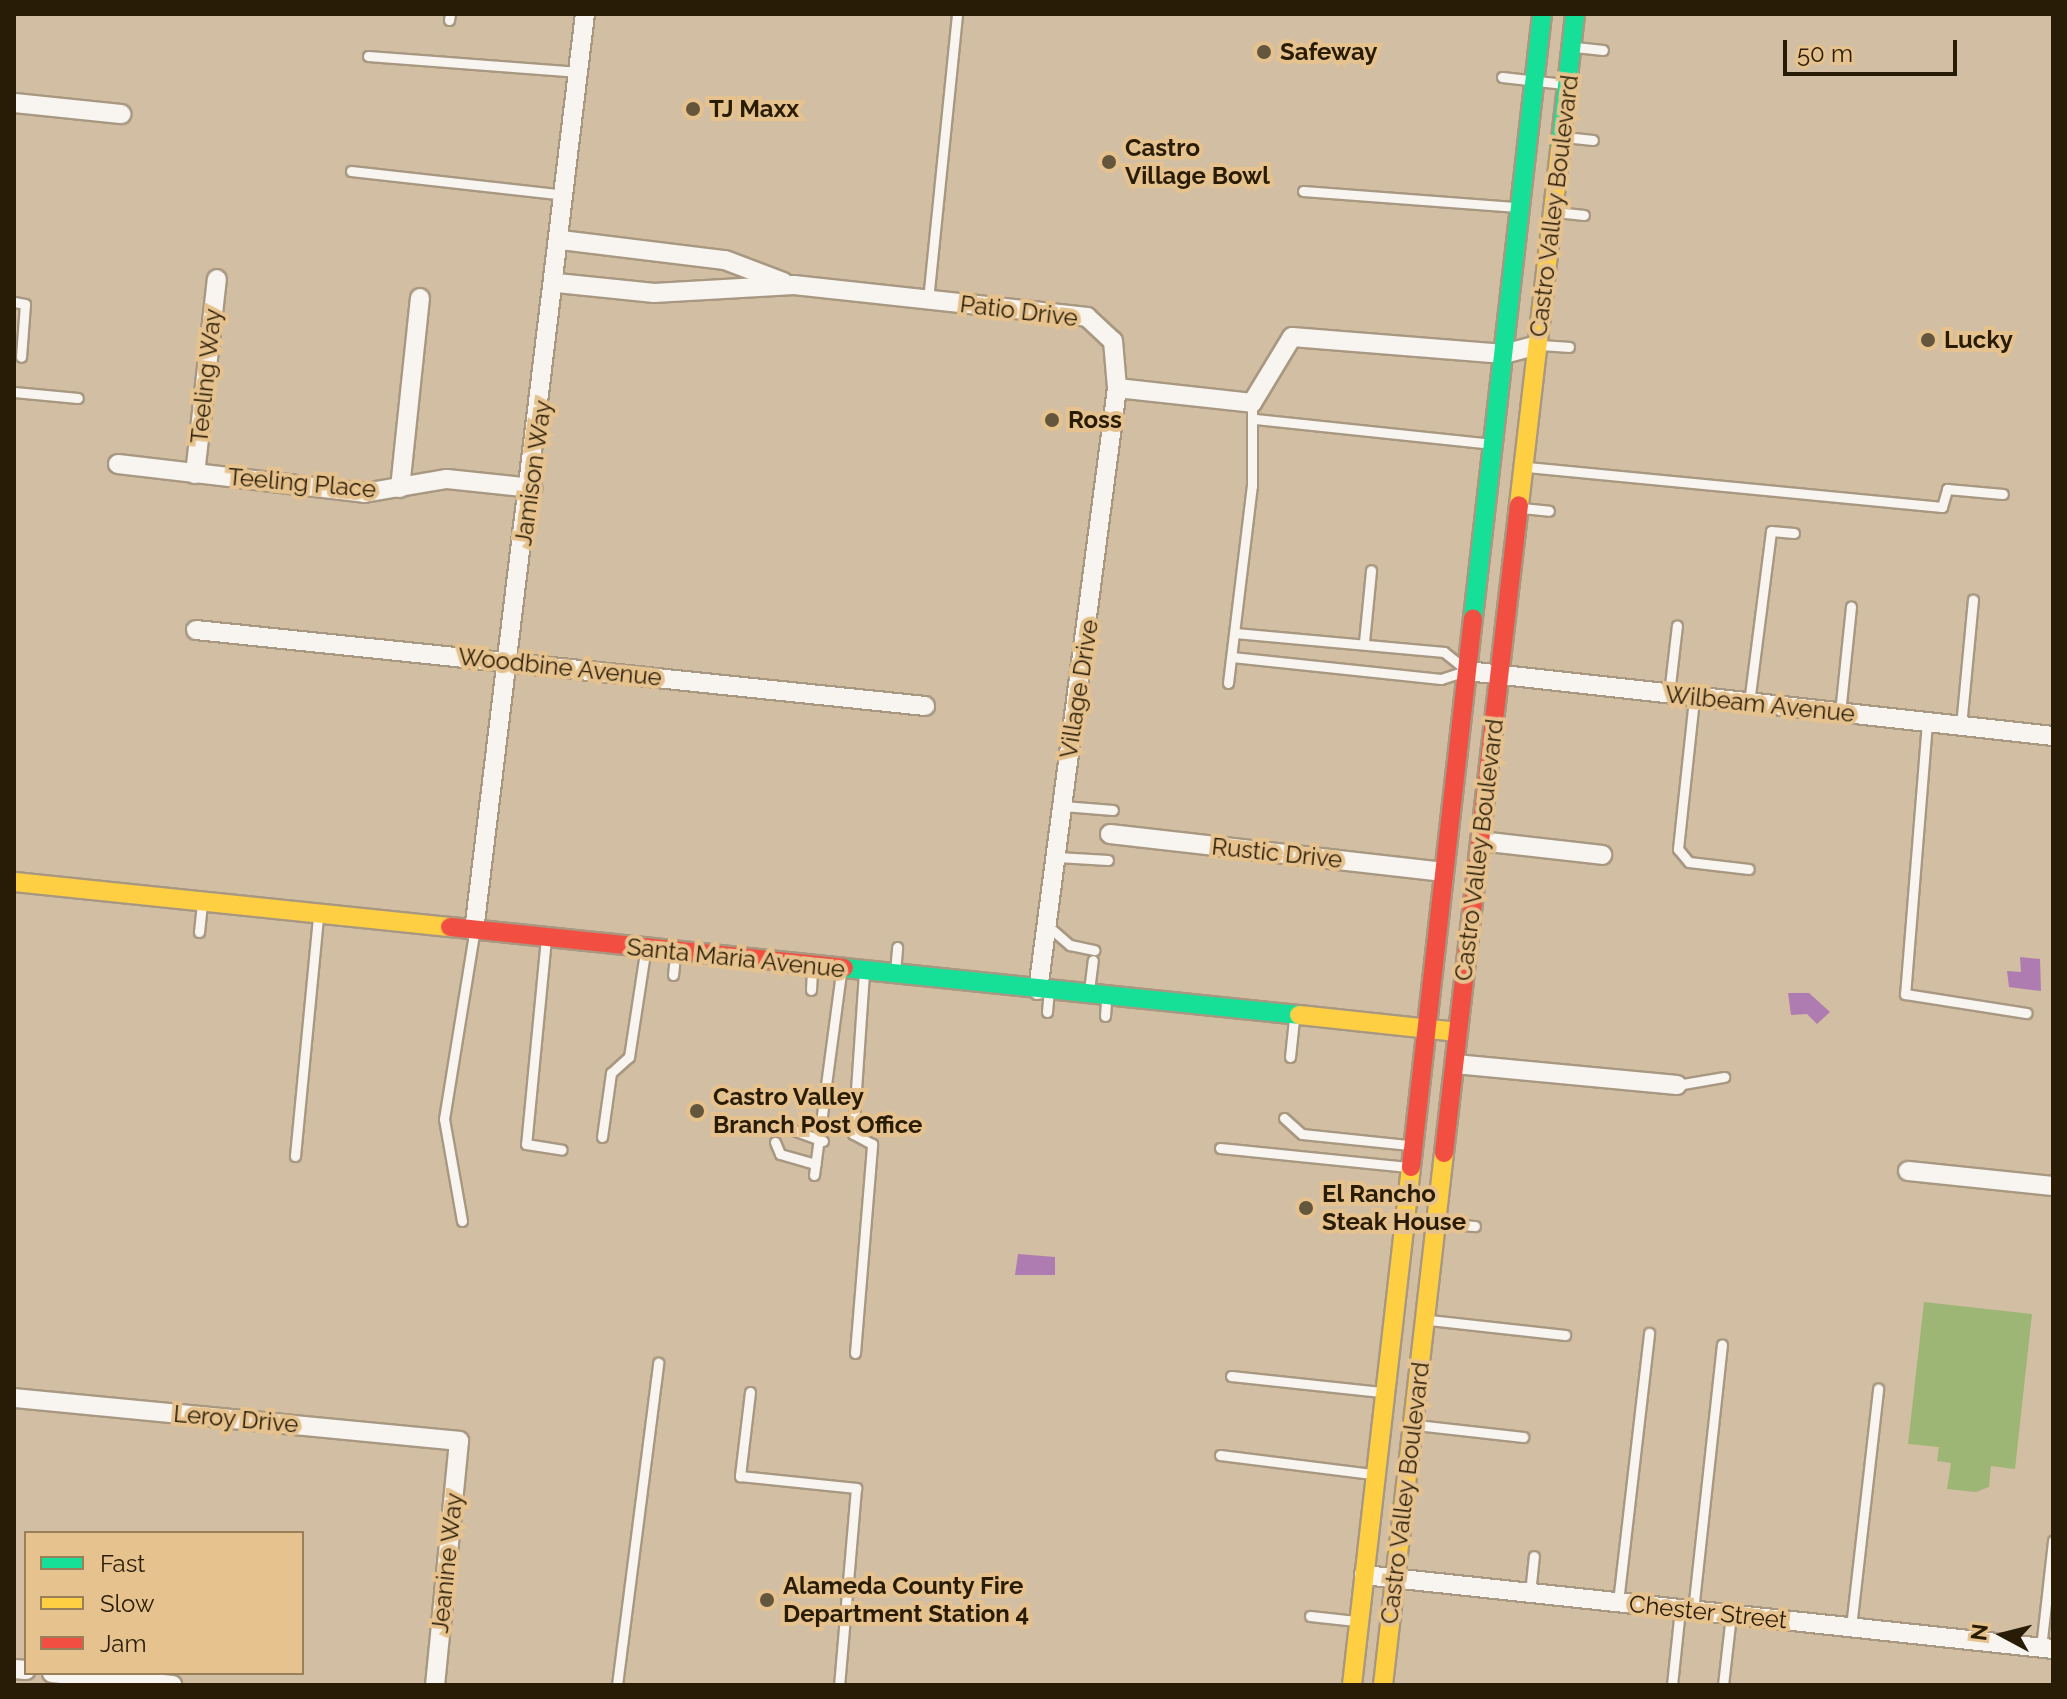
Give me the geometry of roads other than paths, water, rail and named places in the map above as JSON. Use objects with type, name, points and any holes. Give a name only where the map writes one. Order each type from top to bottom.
[{"type":"main road","name":"Castro Valley Boulevard","points":[[1352,1685],[1542,14]]},
{"type":"main road","name":"Castro Valley Boulevard","points":[[1383,1685],[1575,14]]},
{"type":"main road","name":"Santa Maria Avenue","points":[[14,882],[202,900],[318,916],[1458,1032]]},
{"type":"street","name":"Jamison Way","points":[[474,931],[503,661],[533,488],[585,14]]},
{"type":"street","points":[[14,103],[121,114]]},
{"type":"street","name":"Patio Drive","points":[[561,240],[725,260],[794,285]]},
{"type":"street","name":"Teeling Way","points":[[195,474],[217,279]]},
{"type":"street","name":"Patio Drive","points":[[557,283],[654,293],[794,285],[1087,317],[1113,341],[1117,388]]},
{"type":"street","points":[[400,488],[420,298]]},
{"type":"street","points":[[1117,388],[1254,411],[1292,337],[1504,354],[1538,345]]},
{"type":"street","name":"Village Drive","points":[[1044,990],[1063,806],[1117,388]]},
{"type":"street","name":"Teeling Place","points":[[118,464],[364,493],[447,479],[533,488]]},
{"type":"street","name":"Woodbine Avenue","points":[[196,630],[925,706]]},
{"type":"street","name":"Wilbeam Avenue","points":[[1467,671],[1694,699],[2053,736]]},
{"type":"street","name":"Rustic Drive","points":[[1110,834],[1444,872]]},
{"type":"street","points":[[1480,841],[1602,855]]},
{"type":"street","points":[[1455,1064],[1677,1085]]},
{"type":"street","points":[[1908,1171],[2053,1186]]},
{"type":"street","name":"Leroy Drive","points":[[14,1398],[459,1441]]},
{"type":"street","name":"Jeanine Way","points":[[435,1685],[459,1441]]},
{"type":"street","name":"Chester Street","points":[[1364,1575],[2047,1649]]},
{"type":"street","points":[[64,1675],[98,1681],[172,1685]]},
{"type":"lane","points":[[928,300],[957,14]]},
{"type":"lane","points":[[1572,47],[1603,50]]},
{"type":"lane","points":[[368,56],[579,72]]},
{"type":"lane","points":[[1502,77],[1567,85]]},
{"type":"lane","points":[[1561,137],[1593,140]]},
{"type":"lane","points":[[351,171],[566,195]]},
{"type":"lane","points":[[1303,191],[1521,207]]},
{"type":"lane","points":[[1552,211],[1584,215]]},
{"type":"lane","points":[[14,302],[25,304],[21,357]]},
{"type":"lane","points":[[1538,345],[1569,347]]},
{"type":"lane","points":[[14,392],[78,398]]},
{"type":"lane","points":[[1228,683],[1254,411],[1494,445]]},
{"type":"lane","points":[[1524,466],[1942,507],[1947,489],[2003,494]]},
{"type":"lane","points":[[1519,508],[1549,511]]},
{"type":"lane","points":[[1749,703],[1771,531],[1794,533]]},
{"type":"lane","points":[[1364,642],[1371,570]]},
{"type":"lane","points":[[1961,726],[1973,600]]},
{"type":"lane","points":[[1840,713],[1851,607]]},
{"type":"lane","points":[[1669,694],[1677,625]]},
{"type":"lane","points":[[1235,633],[1364,642],[1444,652],[1467,671]]},
{"type":"lane","points":[[1232,657],[1441,679],[1467,671]]},
{"type":"lane","points":[[1694,699],[1678,849],[1689,862],[1749,869]]},
{"type":"lane","points":[[1927,722],[1905,994],[2027,1013]]},
{"type":"lane","points":[[1063,806],[1113,810]]},
{"type":"lane","points":[[1057,857],[1108,860]]},
{"type":"lane","points":[[199,932],[202,900]]},
{"type":"lane","points":[[295,1156],[318,916]]},
{"type":"lane","points":[[1049,927],[1070,945],[1093,955],[1098,995],[1105,1016]]},
{"type":"lane","points":[[462,1221],[444,1119],[474,931]]},
{"type":"lane","points":[[546,938],[526,1144],[562,1150]]},
{"type":"lane","points":[[894,974],[897,947]]},
{"type":"lane","points":[[602,1137],[611,1073],[629,1057],[645,949]]},
{"type":"lane","points":[[673,975],[675,952]]},
{"type":"lane","points":[[811,990],[812,966]]},
{"type":"lane","points":[[775,1142],[780,1154],[815,1170],[823,1141],[842,969]]},
{"type":"lane","points":[[855,1353],[872,1144],[853,1134],[864,971]]},
{"type":"lane","points":[[1044,990],[1047,1012]]},
{"type":"lane","points":[[1290,1057],[1294,1014]]},
{"type":"lane","points":[[1677,1085],[1724,1077]]},
{"type":"lane","points":[[1284,1118],[1302,1134],[1413,1146]]},
{"type":"lane","points":[[777,1124],[823,1141]]},
{"type":"lane","points":[[1220,1148],[1410,1167]]},
{"type":"lane","points":[[1436,1222],[1475,1226]]},
{"type":"lane","points":[[1425,1320],[1565,1335]]},
{"type":"lane","points":[[1618,1602],[1649,1333]]},
{"type":"lane","points":[[1672,1685],[1687,1610],[1722,1345]]},
{"type":"lane","points":[[617,1685],[658,1363]]},
{"type":"lane","points":[[1231,1376],[1385,1393]]},
{"type":"lane","points":[[1851,1627],[1878,1389]]},
{"type":"lane","points":[[750,1392],[740,1476],[856,1488],[839,1685]]},
{"type":"lane","points":[[1413,1425],[1523,1437]]},
{"type":"lane","points":[[1220,1455],[1375,1474]]},
{"type":"lane","points":[[2047,1649],[2053,1541]]},
{"type":"lane","points":[[1530,1593],[1534,1556]]},
{"type":"lane","points":[[1723,1685],[1731,1615]]},
{"type":"lane","points":[[1310,1616],[1359,1621]]},
{"type":"place","name":"Safeway","points":[[1264,52]]},
{"type":"place","name":"TJ Maxx","points":[[693,109]]},
{"type":"place","name":"Castro Village Bowl","points":[[1109,162]]},
{"type":"place","name":"Lucky","points":[[1928,340]]},
{"type":"place","name":"Ross","points":[[1052,420]]},
{"type":"place","name":"Castro Valley Branch Post Office","points":[[697,1111]]},
{"type":"place","name":"El Rancho Steak House","points":[[1306,1208]]},
{"type":"place","name":"Alameda County Fire Department Station 4","points":[[767,1600]]}]
